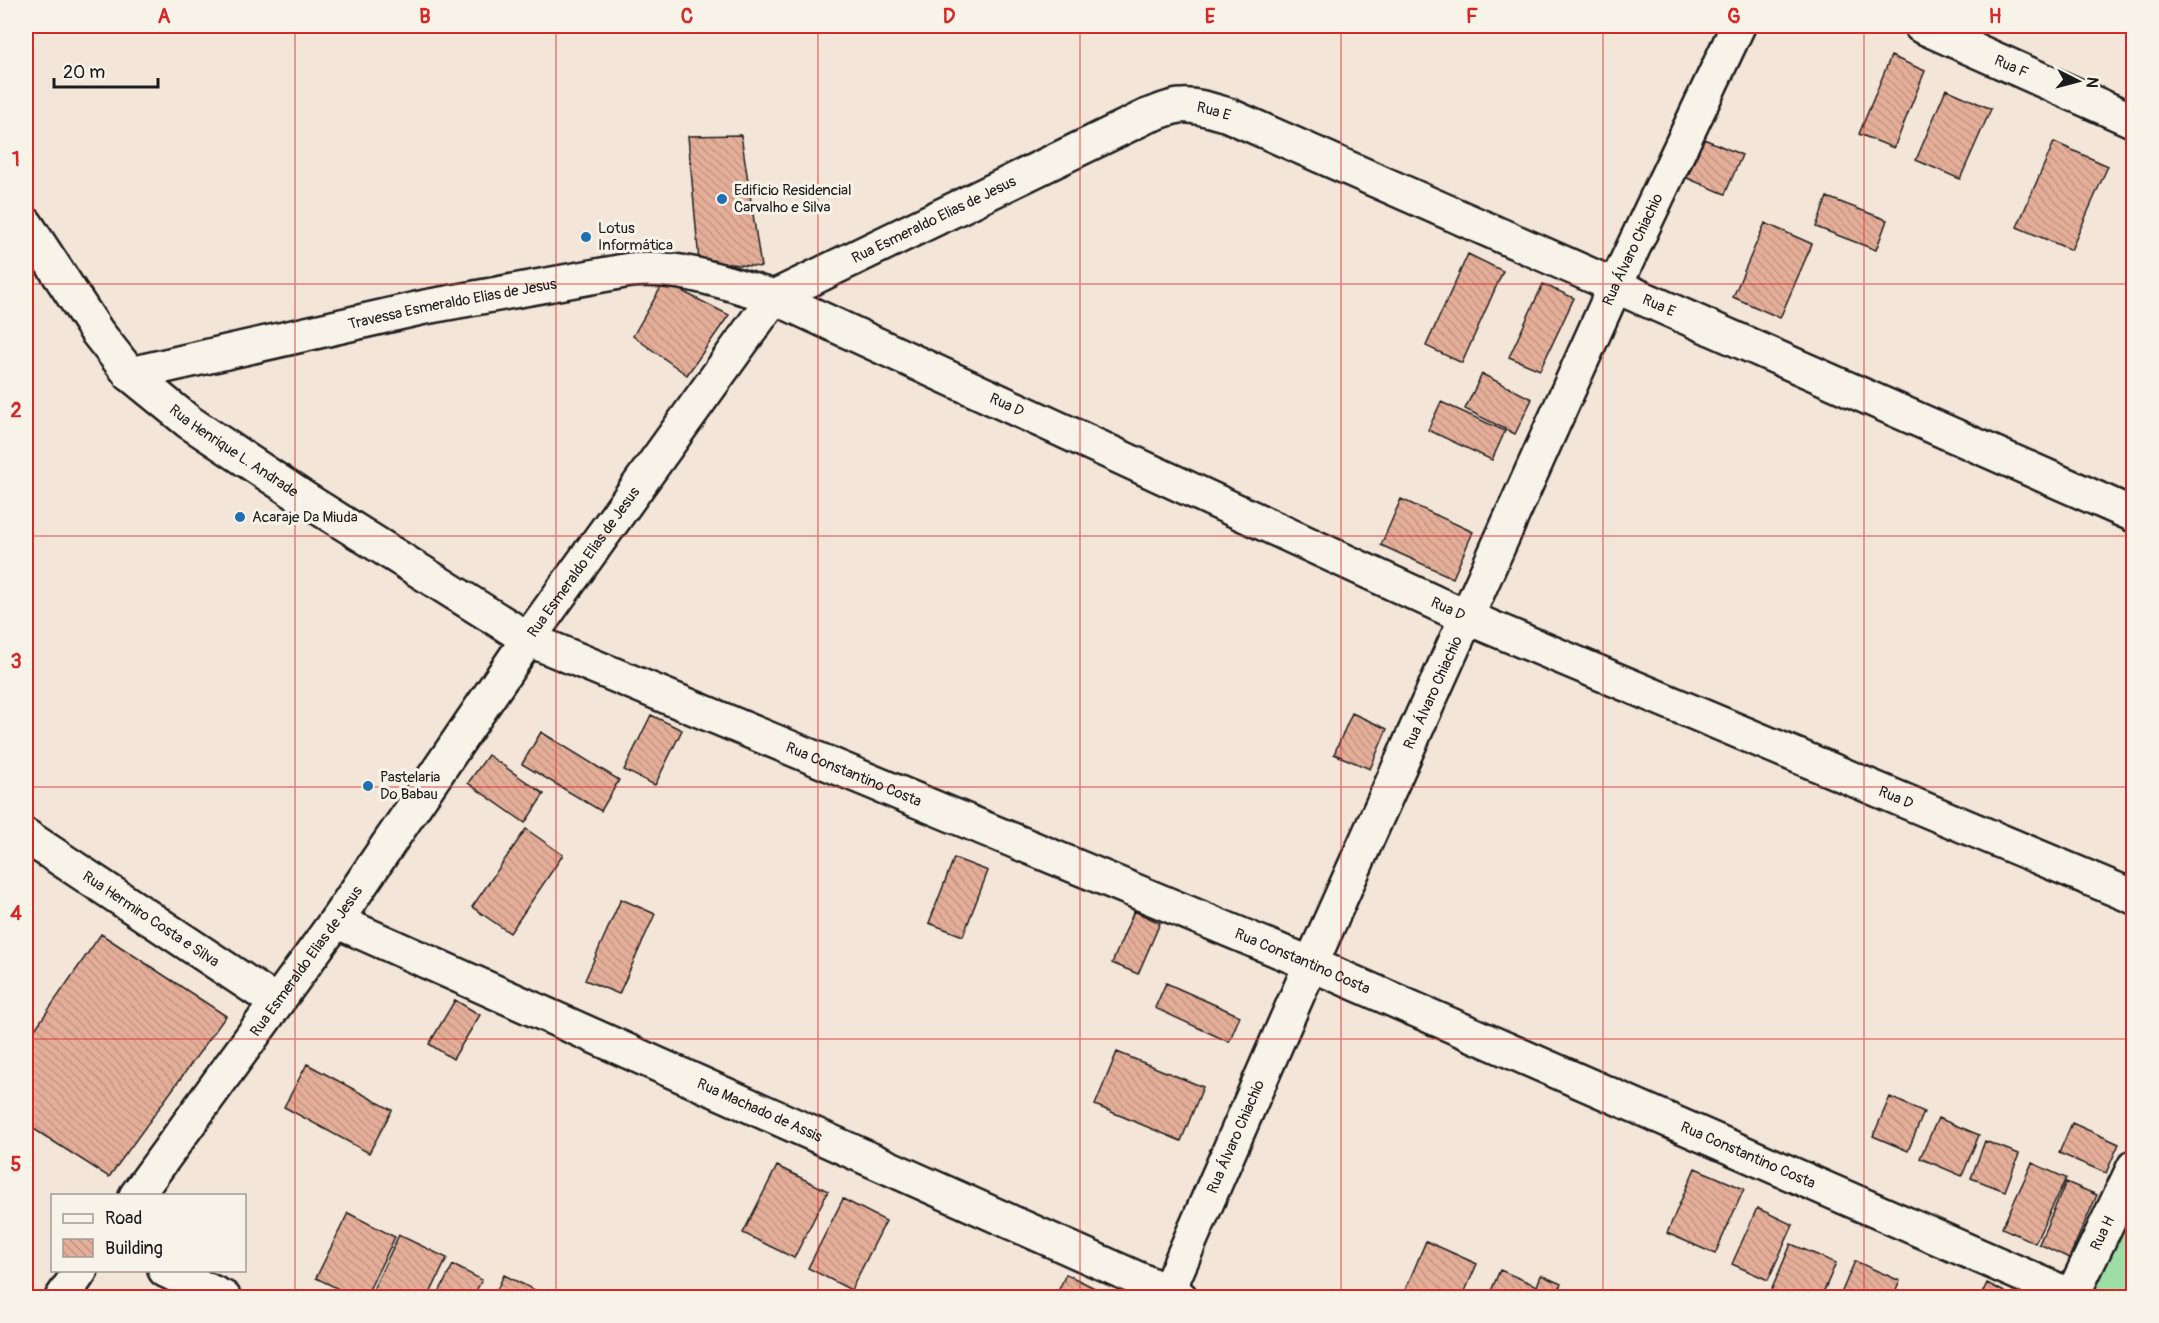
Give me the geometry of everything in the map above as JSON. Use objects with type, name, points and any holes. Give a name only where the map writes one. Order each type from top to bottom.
[{"type":"street","name":"Rua Álvaro Chiachio","points":[[1171,1296],[1311,964],[1615,286],[1738,26]]},
{"type":"street","name":"Rua F","points":[[1922,26],[2133,121]]},
{"type":"street","name":"Rua E","points":[[1181,106],[1228,115],[2133,515]]},
{"type":"street","name":"Rua Esmeraldo Elias de Jesus","points":[[137,1194],[336,921],[528,639],[774,297],[1147,116],[1181,106]]},
{"type":"street","name":"Rua Henrique L. Andrade","points":[[26,224],[97,332],[130,374],[199,429],[315,506],[528,639]]},
{"type":"street","name":"Travessa Esmeraldo Elias de Jesus","points":[[130,374],[425,308],[630,270],[652,268],[692,273],[774,297]]},
{"type":"street","name":"Rua D","points":[[774,297],[1466,617],[2133,897]]},
{"type":"street","name":"Rua Constantino Costa","points":[[528,639],[1311,964],[2071,1297]]},
{"type":"street","name":"Rua Hermiro Costa e Silva","points":[[26,836],[276,1002]]},
{"type":"street","name":"Rua Machado de Assis","points":[[336,921],[1171,1296]]},
{"type":"street","name":"Rua H","points":[[2071,1297],[2133,1167]]},
{"type":"street","points":[[62,1298],[80,1272]]},
{"type":"street","points":[[169,1272],[224,1298]]},
{"type":"green space","points":[[2133,1182],[2133,1297],[2078,1297]]},
{"type":"building","points":[[1891,56],[1925,71],[1894,148],[1859,134]]},
{"type":"building","points":[[1946,89],[1991,109],[1960,179],[1916,160]]},
{"type":"building","name":"Edificio Residencial Carvalho e Silva","points":[[741,135],[761,267],[699,261],[688,136]]},
{"type":"building","points":[[1704,139],[1742,155],[1725,194],[1687,178]]},
{"type":"building","points":[[2054,142],[2108,166],[2071,250],[2017,227]]},
{"type":"building","points":[[1827,197],[1887,220],[1876,250],[1816,227]]},
{"type":"building","points":[[1765,223],[1812,244],[1780,318],[1733,297]]},
{"type":"building","points":[[1468,254],[1503,271],[1462,363],[1426,346]]},
{"type":"building","points":[[664,282],[729,315],[687,375],[633,336]]},
{"type":"building","points":[[1543,284],[1574,298],[1540,370],[1509,357]]},
{"type":"building","points":[[1482,374],[1532,399],[1515,434],[1465,409]]},
{"type":"building","points":[[1441,402],[1505,431],[1492,460],[1428,430]]},
{"type":"building","points":[[1401,499],[1473,532],[1453,578],[1381,545]]},
{"type":"building","points":[[1352,713],[1387,729],[1370,769],[1334,754]]},
{"type":"building","points":[[651,715],[682,730],[655,785],[624,770]]},
{"type":"building","points":[[541,732],[619,780],[601,811],[522,764]]},
{"type":"building","points":[[488,755],[544,794],[525,823],[468,783]]},
{"type":"building","points":[[526,829],[563,855],[510,933],[472,907]]},
{"type":"building","points":[[954,858],[988,871],[963,936],[929,923]]},
{"type":"building","points":[[621,899],[655,914],[619,994],[585,980]]},
{"type":"building","points":[[1134,911],[1160,923],[1138,974],[1112,963]]},
{"type":"building","points":[[101,934],[226,1016],[109,1177],[26,1124],[26,1042]]},
{"type":"building","points":[[1166,983],[1240,1016],[1229,1042],[1155,1008]]},
{"type":"building","points":[[455,1000],[480,1015],[453,1059],[429,1044]]},
{"type":"building","points":[[1117,1052],[1203,1087],[1181,1141],[1095,1105]]},
{"type":"building","points":[[307,1064],[392,1110],[369,1153],[284,1107]]},
{"type":"building","points":[[1890,1097],[1924,1112],[1908,1151],[1873,1136]]},
{"type":"building","points":[[1938,1118],[1979,1135],[1962,1176],[1920,1158]]},
{"type":"building","points":[[2072,1123],[2119,1144],[2106,1173],[2059,1153]]},
{"type":"building","points":[[1985,1141],[2019,1154],[2005,1191],[1971,1178]]},
{"type":"building","points":[[2032,1163],[2066,1178],[2035,1243],[2002,1228]]},
{"type":"building","points":[[777,1166],[828,1191],[794,1258],[743,1233]]},
{"type":"building","points":[[1695,1168],[1744,1189],[1715,1254],[1667,1233]]},
{"type":"building","points":[[2066,1182],[2097,1195],[2069,1258],[2039,1244]]},
{"type":"building","points":[[843,1199],[886,1221],[851,1290],[808,1268]]},
{"type":"building","points":[[1757,1208],[1793,1225],[1768,1280],[1732,1264]]},
{"type":"building","points":[[348,1213],[395,1237],[365,1298],[357,1298],[316,1278]]},
{"type":"building","points":[[399,1235],[447,1258],[428,1298],[369,1298]]},
{"type":"building","points":[[1426,1241],[1477,1264],[1462,1298],[1402,1298]]},
{"type":"building","points":[[1791,1244],[1836,1263],[1821,1298],[1768,1298]]},
{"type":"building","points":[[1855,1261],[1900,1281],[1893,1298],[1839,1298]]},
{"type":"building","points":[[453,1265],[482,1280],[472,1298],[436,1298]]},
{"type":"building","points":[[1500,1270],[1537,1286],[1541,1275],[1561,1284],[1556,1298],[1488,1298]]},
{"type":"building","points":[[1066,1274],[1115,1298],[1055,1298]]},
{"type":"building","points":[[504,1275],[547,1296],[546,1298],[493,1298]]},
{"type":"building","points":[[1987,1283],[2016,1298],[1980,1298]]},
{"type":"place","name":"Edificio Residencial Carvalho e Silva","points":[[722,199]]},
{"type":"place","name":"Lotus Informática","points":[[586,237]]},
{"type":"place","name":"Acaraje Da Miuda","points":[[240,517]]},
{"type":"place","name":"Pastelaria Do Babau","points":[[368,786]]}]
